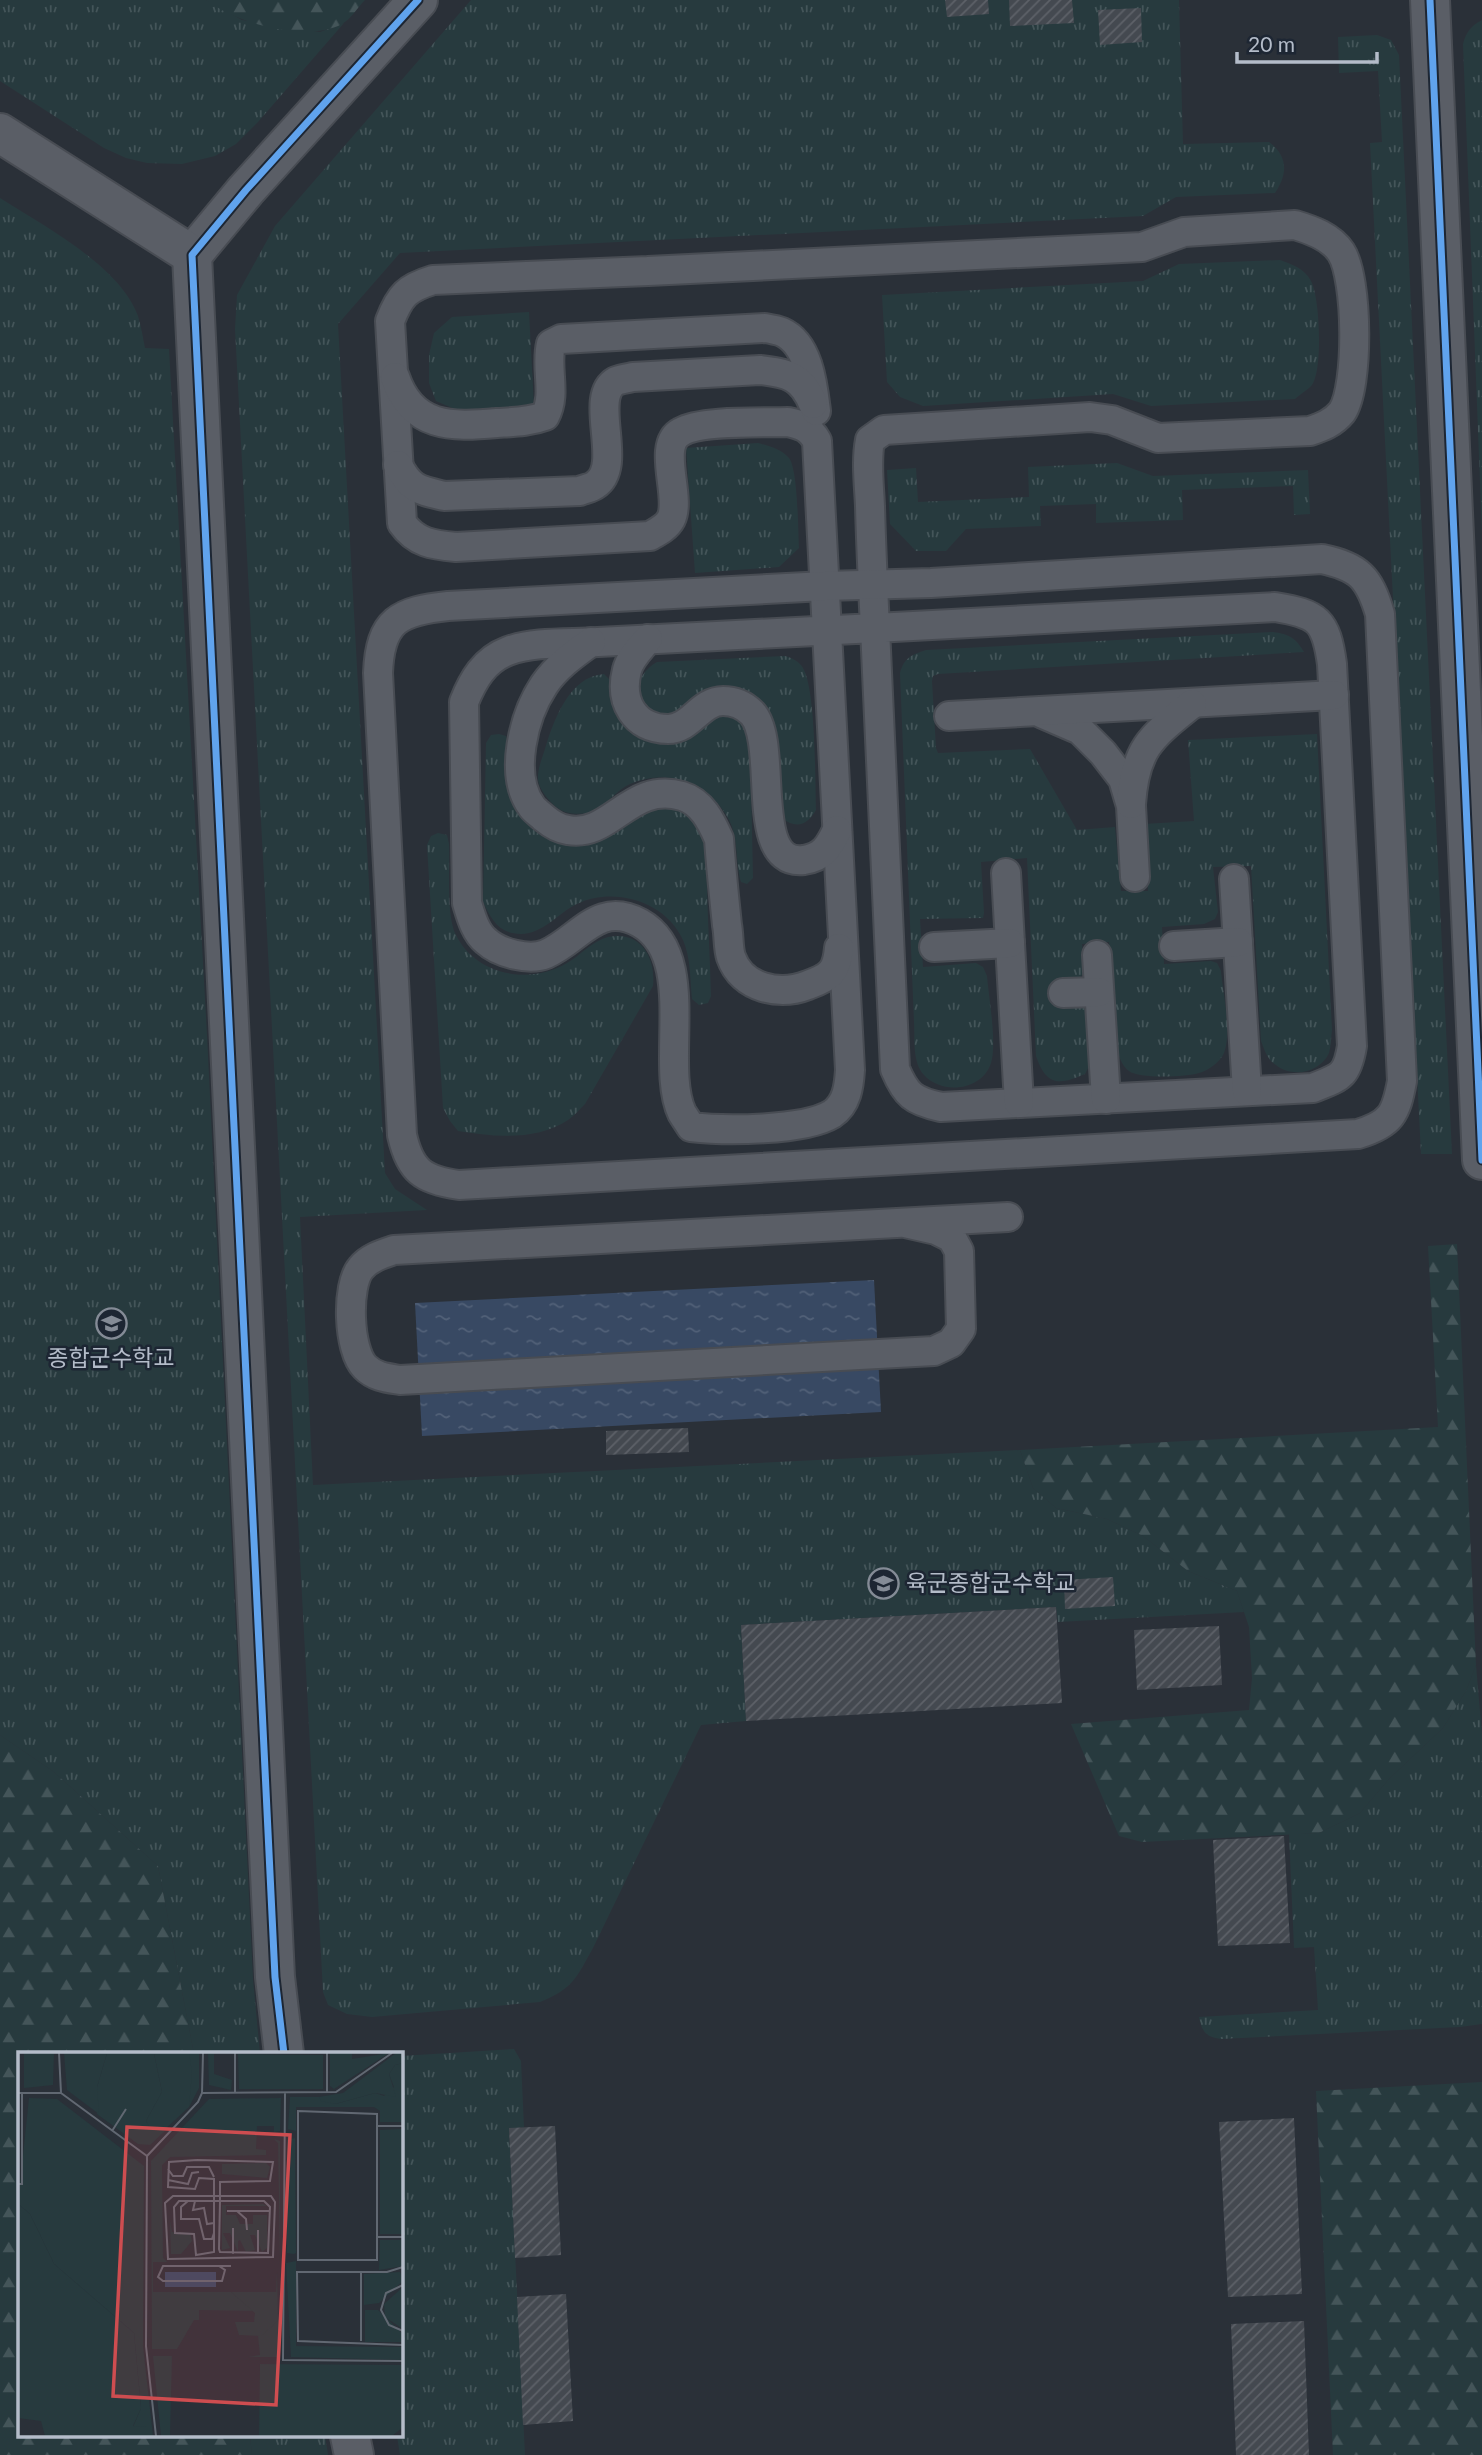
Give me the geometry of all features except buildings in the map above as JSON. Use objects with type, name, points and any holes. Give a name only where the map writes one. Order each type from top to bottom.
[{"type":"street","points":[[284,2052],[275,1977],[192,255],[246,190],[418,0]]},
{"type":"street","points":[[1430,0],[1482,1160]]},
{"type":"street","points":[[0,133],[192,255]]},
{"type":"lane","points":[[392,367],[401,395],[416,411],[436,421],[459,426],[533,421],[545,416],[551,406],[551,344],[561,339],[765,328],[783,332],[806,359],[813,378],[816,411],[817,441],[825,586],[827,630],[837,830],[850,1070],[848,1093],[834,1113],[807,1124],[711,1129],[691,1127],[681,1112],[676,1085],[673,984],[668,957],[658,939],[640,923],[618,916],[601,917],[545,954],[529,957],[506,952],[486,941],[473,923],[467,903],[464,702],[473,680],[489,662],[508,651],[541,645],[591,642],[827,630],[875,628],[1275,607],[1299,611],[1319,621],[1328,636],[1334,695],[1352,1046],[1348,1066],[1337,1078],[1313,1088],[941,1107],[920,1103],[904,1090],[895,1069],[875,628],[873,584],[868,454],[870,440],[884,430],[1090,417],[1112,420],[1158,438],[1310,431],[1328,425],[1342,412],[1353,380],[1353,289],[1341,251],[1312,230],[1295,225],[1184,232],[1142,247],[433,280],[414,286],[397,301],[390,321],[392,367],[402,523],[410,535],[429,544],[456,547],[650,536],[671,519],[674,507],[670,450],[673,437],[681,431],[700,426],[788,422],[811,430],[817,441]]},
{"type":"lane","points":[[398,465],[406,481],[422,491],[444,496],[580,491],[596,485],[605,474],[605,404],[608,390],[616,381],[633,377],[760,370],[781,373],[797,379],[808,392],[816,411]]},
{"type":"lane","points":[[1322,559],[1344,564],[1362,576],[1374,590],[1380,614],[1402,1081],[1399,1100],[1380,1127],[1358,1134],[459,1185],[437,1182],[420,1173],[407,1156],[402,1136],[378,673],[379,651],[385,634],[407,613],[421,608],[825,586],[1322,559]]},
{"type":"lane","points":[[648,639],[635,653],[627,668],[624,685],[629,707],[638,722],[655,728],[671,729],[685,724],[708,704],[722,701],[738,703],[751,712],[760,724],[765,745],[769,829],[775,846],[786,858],[800,860],[817,857],[829,849],[837,830]]},
{"type":"lane","points":[[591,642],[564,662],[545,683],[531,706],[523,735],[521,763],[522,785],[532,807],[549,822],[569,830],[590,828],[607,821],[642,797],[661,792],[684,796],[701,806],[719,839],[731,957],[741,975],[755,986],[774,989],[801,988],[826,979],[838,964],[842,924]]},
{"type":"lane","points":[[949,716],[1334,695]]},
{"type":"lane","points":[[1135,877],[1131,806],[1133,778],[1142,753],[1156,733],[1192,704]]},
{"type":"lane","points":[[1037,712],[1080,730],[1103,753],[1123,779],[1131,806]]},
{"type":"lane","points":[[1006,873],[1019,1103]]},
{"type":"lane","points":[[1234,880],[1247,1091]]},
{"type":"lane","points":[[1174,946],[1238,942]]},
{"type":"lane","points":[[934,947],[1010,943]]},
{"type":"lane","points":[[1097,955],[1106,1099]]},
{"type":"lane","points":[[1063,993],[1099,992]]},
{"type":"lane","points":[[905,1223],[936,1230],[951,1238],[959,1251],[961,1329],[951,1343],[934,1351],[400,1380],[377,1376],[363,1366],[353,1345],[351,1284],[361,1268],[375,1256],[394,1250],[1008,1217]]},
{"type":"green space","points":[[0,0],[206,0],[242,20],[320,32],[344,23],[236,144],[215,156],[182,164],[147,163],[126,158],[104,148],[0,81]]},
{"type":"green space","points":[[206,0],[365,0],[342,24],[310,32],[254,23],[236,17]]},
{"type":"green space","points":[[471,0],[1179,0],[1183,144],[1269,142],[1283,159],[1284,172],[1275,193],[1176,197],[1143,216],[400,253],[338,324],[385,1173],[395,1189],[427,1210],[300,1217],[313,1485],[1020,1450],[1033,1488],[1056,1508],[1107,1519],[1143,1536],[1188,1571],[1237,1591],[1244,1612],[1058,1622],[1056,1607],[741,1625],[746,1721],[701,1725],[593,1948],[573,1981],[560,1992],[540,2002],[372,2017],[347,2014],[328,2005],[323,1992],[235,329],[237,295],[275,226]]},
{"type":"green space","points":[[1482,20],[1482,533],[1463,44],[1470,30]]},
{"type":"green space","points":[[1377,35],[1391,40],[1399,55],[1452,1154],[1421,1154],[1370,143],[1382,142],[1378,71],[1339,73],[1338,37]]},
{"type":"green space","name":"종합군수학교","points":[[0,198],[58,234],[98,264],[129,298],[138,316],[145,348],[169,349],[207,1035],[253,1979],[260,2052],[194,2052],[158,1866],[54,1772],[0,1735]]},
{"type":"green space","points":[[1280,260],[1298,268],[1311,281],[1318,317],[1319,350],[1315,377],[1312,385],[1295,399],[1151,406],[1113,394],[923,406],[900,397],[887,382],[882,295],[1143,281],[1179,264]]},
{"type":"green space","points":[[529,312],[534,406],[457,410],[436,401],[429,383],[429,355],[434,333],[452,317]]},
{"type":"green space","points":[[758,443],[782,452],[792,465],[796,487],[799,548],[779,567],[695,573],[686,448]]},
{"type":"green space","points":[[1117,463],[1153,476],[1308,470],[1310,514],[1294,515],[1293,486],[1182,490],[1183,520],[1096,523],[1096,504],[1040,506],[1041,526],[966,529],[946,551],[916,551],[890,524],[887,470],[916,468],[918,502],[1029,497],[1028,467]]},
{"type":"green space","points":[[1273,632],[1292,638],[1304,652],[938,674],[933,676],[932,681],[936,748],[938,753],[1030,749],[1077,830],[1115,827],[1121,891],[1148,891],[1144,824],[1194,821],[1188,740],[1317,734],[1332,1030],[1330,1050],[1325,1060],[1312,1069],[1297,1072],[1283,1069],[1267,1055],[1261,1041],[1251,866],[1213,867],[1218,912],[1215,919],[1204,924],[1162,927],[1164,964],[1211,961],[1217,963],[1221,971],[1227,1035],[1220,1060],[1203,1072],[1193,1074],[1152,1076],[1129,1071],[1116,1048],[1109,942],[1082,944],[1084,973],[1079,978],[1054,980],[1057,1008],[1081,1007],[1088,1010],[1090,1064],[1085,1074],[1076,1078],[1060,1081],[1049,1078],[1036,1056],[1027,858],[981,862],[983,918],[920,919],[923,967],[976,963],[983,967],[987,976],[993,1033],[991,1063],[979,1080],[961,1087],[951,1087],[941,1086],[924,1075],[915,1050],[900,673],[906,660],[926,650]]},
{"type":"green space","points":[[785,656],[795,660],[803,668],[813,715],[816,810],[802,824],[793,824],[782,818],[777,742],[760,702],[711,690],[697,695],[674,713],[658,715],[642,706],[638,691],[643,675],[657,662]]},
{"type":"green space","points":[[604,674],[610,680],[619,715],[714,717],[726,714],[736,716],[750,732],[753,878],[747,884],[741,882],[729,820],[711,796],[687,782],[659,777],[644,779],[625,787],[596,810],[581,814],[560,810],[545,795],[538,780],[538,773],[558,714],[572,691],[581,683]]},
{"type":"green space","points":[[491,735],[506,736],[511,790],[516,808],[528,824],[549,840],[577,845],[595,842],[612,835],[656,808],[671,806],[687,810],[693,816],[703,833],[706,853],[711,996],[708,1003],[699,1005],[692,999],[688,954],[675,927],[665,916],[638,901],[623,897],[592,899],[577,904],[543,927],[529,933],[507,931],[493,920],[483,902],[486,743]]},
{"type":"green space","points":[[438,833],[447,835],[449,844],[450,904],[456,935],[465,949],[490,968],[505,973],[537,974],[567,963],[602,939],[620,936],[638,942],[649,956],[653,986],[585,1104],[556,1127],[514,1136],[458,1131],[443,1108],[427,845],[431,836]]},
{"type":"green space","points":[[1457,1244],[1476,1665],[1466,1691],[1443,1728],[1389,1779],[1360,1813],[1319,1833],[1142,1842],[1119,1836],[1071,1724],[1249,1710],[1252,1678],[1249,1627],[1237,1591],[1188,1571],[1143,1536],[1107,1519],[1056,1508],[1033,1488],[1020,1450],[1438,1427],[1428,1246]]},
{"type":"green space","points":[[1476,1665],[1482,1735],[1482,2024],[1221,2039],[1208,2035],[1203,2030],[1199,2017],[1318,2010],[1314,1947],[1294,1948],[1289,1834],[1319,1833],[1360,1813],[1389,1779],[1443,1728],[1466,1691]]},
{"type":"green space","points":[[0,1735],[54,1772],[158,1866],[194,2052],[18,2052],[18,2438],[250,2438],[252,2455],[0,2455]]},
{"type":"green space","points":[[514,2049],[521,2061],[524,2127],[509,2129],[525,2455],[400,2455],[397,2438],[402,2438],[402,2056]]},
{"type":"green space","points":[[1482,2082],[1482,2455],[1333,2455],[1316,2091]]},
{"type":"green space","points":[[250,2438],[325,2438],[328,2455],[252,2455]]},
{"type":"water","points":[[874,1280],[881,1412],[422,1436],[415,1303]]},
{"type":"cycle path","points":[[284,2052],[275,1977],[192,255],[246,190],[418,0]]},
{"type":"cycle path","points":[[1430,0],[1482,1160]]},
{"type":"place","name":"종합군수학교","points":[[111,1324]]},
{"type":"place","name":"육군종합군수학교","points":[[883,1583]]}]
